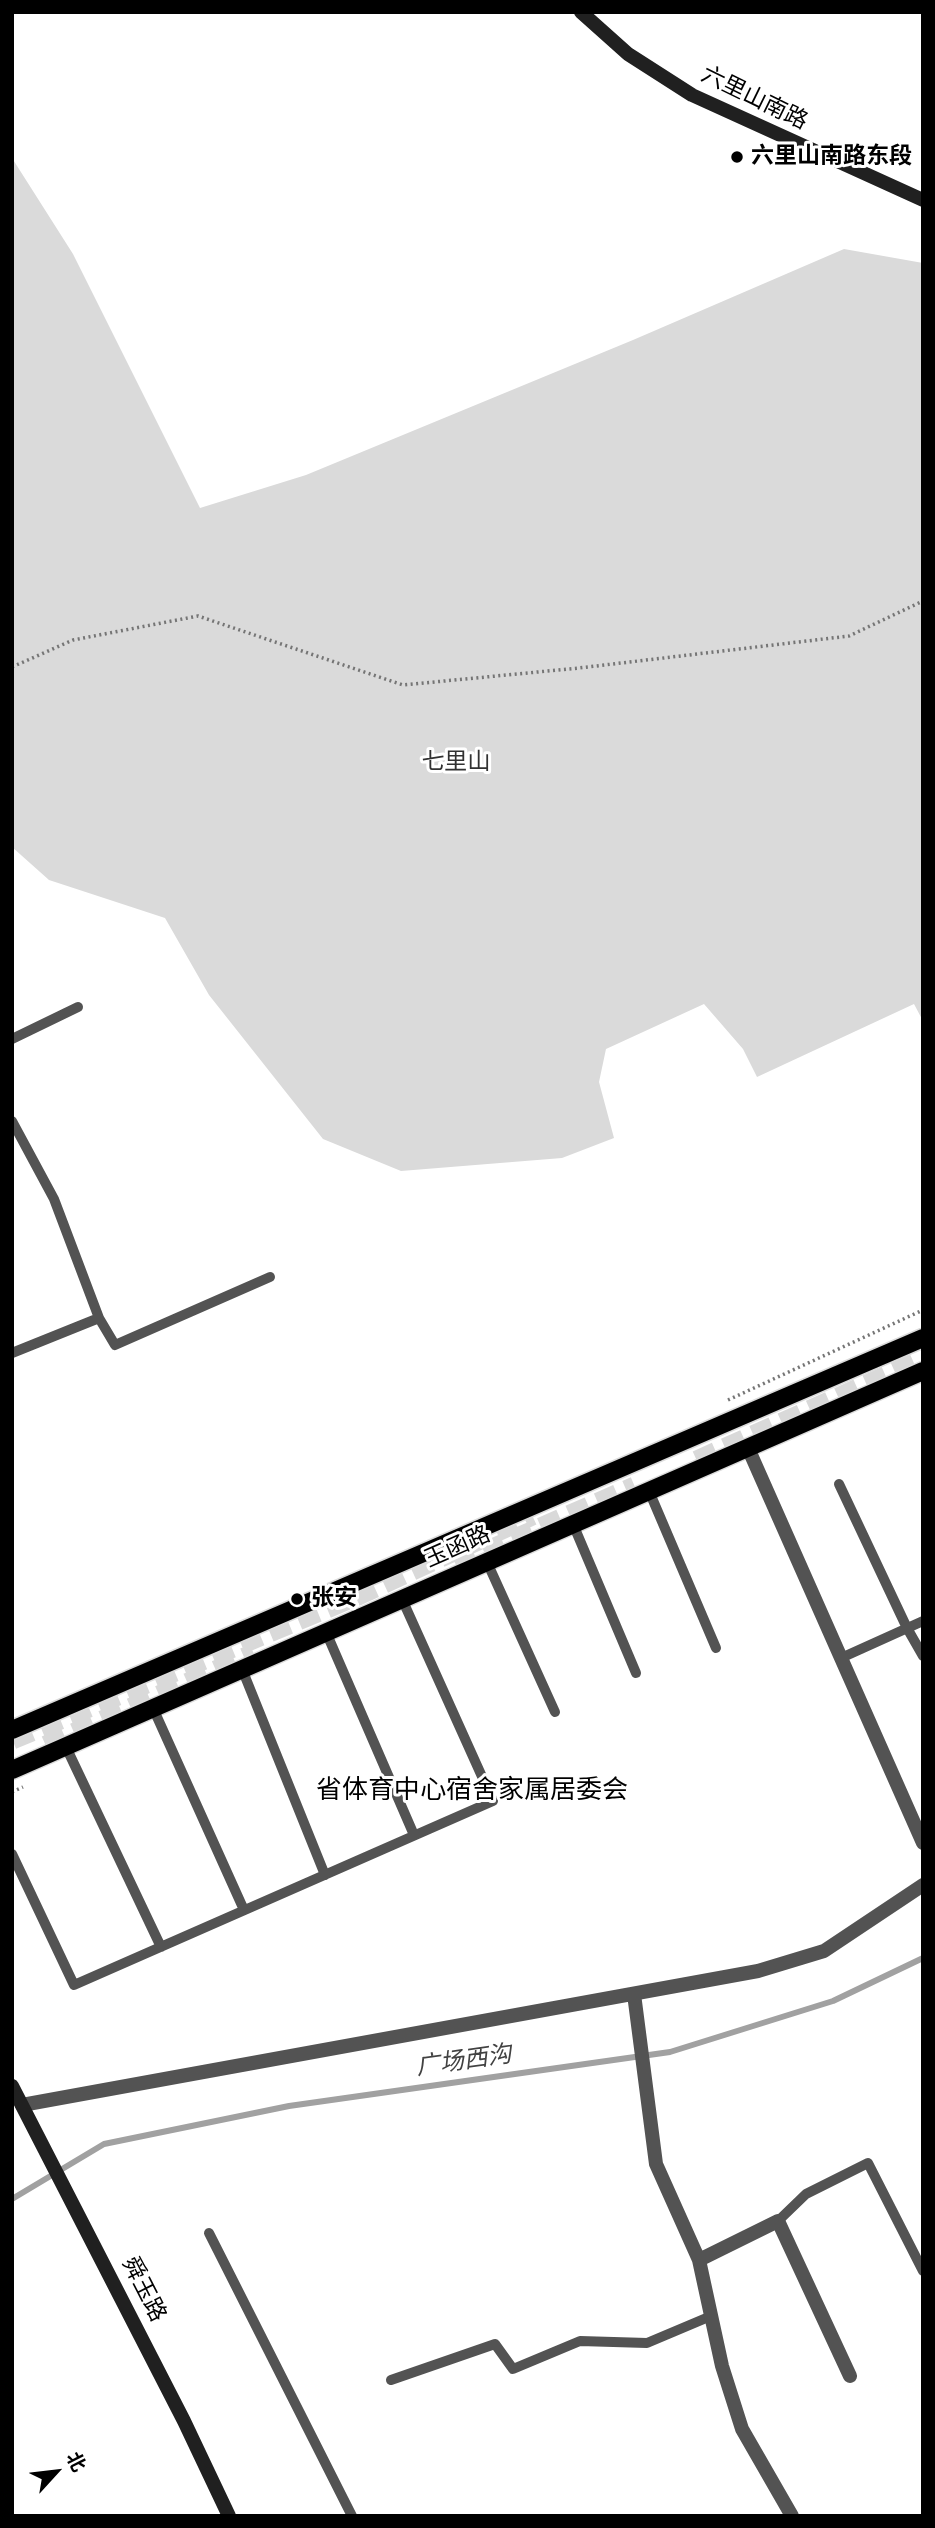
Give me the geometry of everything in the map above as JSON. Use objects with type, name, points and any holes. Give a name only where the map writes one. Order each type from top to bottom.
[{"type":"main road","name":"玉函路","points":[[12,1730],[923,1338]]},
{"type":"main road","name":"玉函路","points":[[12,1770],[923,1371]]},
{"type":"street","name":"六里山南路","points":[[581,12],[628,54],[692,95],[923,201]]},
{"type":"street","points":[[748,1448],[923,1843]]},
{"type":"street","points":[[22,2105],[758,1971],[824,1951],[923,1885]]},
{"type":"street","points":[[634,1994],[656,2164],[699,2260],[722,2366],[742,2429],[792,2516]]},
{"type":"street","name":"舜玉路","points":[[12,2086],[184,2421],[229,2516]]},
{"type":"street","points":[[699,2260],[778,2221],[850,2376]]},
{"type":"lane","points":[[12,1039],[78,1007]]},
{"type":"lane","points":[[12,1121],[54,1199],[99,1318],[115,1345],[270,1277]]},
{"type":"lane","points":[[12,1353],[99,1318]]},
{"type":"lane","points":[[839,1484],[923,1656]]},
{"type":"lane","points":[[649,1491],[716,1648]]},
{"type":"lane","points":[[573,1524],[636,1673]]},
{"type":"lane","points":[[487,1562],[555,1712]]},
{"type":"lane","points":[[12,1854],[74,1985],[494,1801],[402,1599]]},
{"type":"lane","points":[[841,1658],[923,1621]]},
{"type":"lane","points":[[327,1632],[414,1835]]},
{"type":"lane","points":[[242,1669],[325,1875]]},
{"type":"lane","points":[[153,1708],[244,1910]]},
{"type":"lane","points":[[66,1746],[161,1947]]},
{"type":"lane","points":[[778,2221],[806,2194],[869,2163],[923,2271]]},
{"type":"lane","points":[[209,2233],[352,2516]]},
{"type":"lane","points":[[391,2381],[495,2344],[513,2369],[580,2341],[647,2343],[711,2316]]},
{"type":"path","points":[[12,667],[73,640],[198,616],[402,685],[579,668],[849,636],[923,601]]},
{"type":"green space","name":"七里山","points":[[12,158],[73,254],[200,508],[306,475],[633,340],[844,249],[923,263],[923,1021],[914,1004],[757,1077],[743,1049],[704,1004],[606,1049],[599,1082],[614,1138],[562,1158],[401,1171],[323,1139],[209,995],[165,918],[49,880],[12,847]]},
{"type":"waterway","name":"广场西沟","points":[[12,2199],[104,2144],[289,2106],[670,2052],[833,2001],[923,1958]]},
{"type":"tunnel","points":[[697,1461],[923,1360]]},
{"type":"tunnel","points":[[456,1565],[635,1487]]},
{"type":"tunnel","points":[[12,1739],[358,1595],[532,1515]]},
{"type":"tunnel","points":[[46,1746],[254,1654]]},
{"type":"place","name":"六里山南路东段","points":[[737,157]]},
{"type":"place","name":"张安","points":[[297,1599]]},
{"type":"district","name":"省体育中心宿舍家属居委会","points":[[472,1791]]}]
